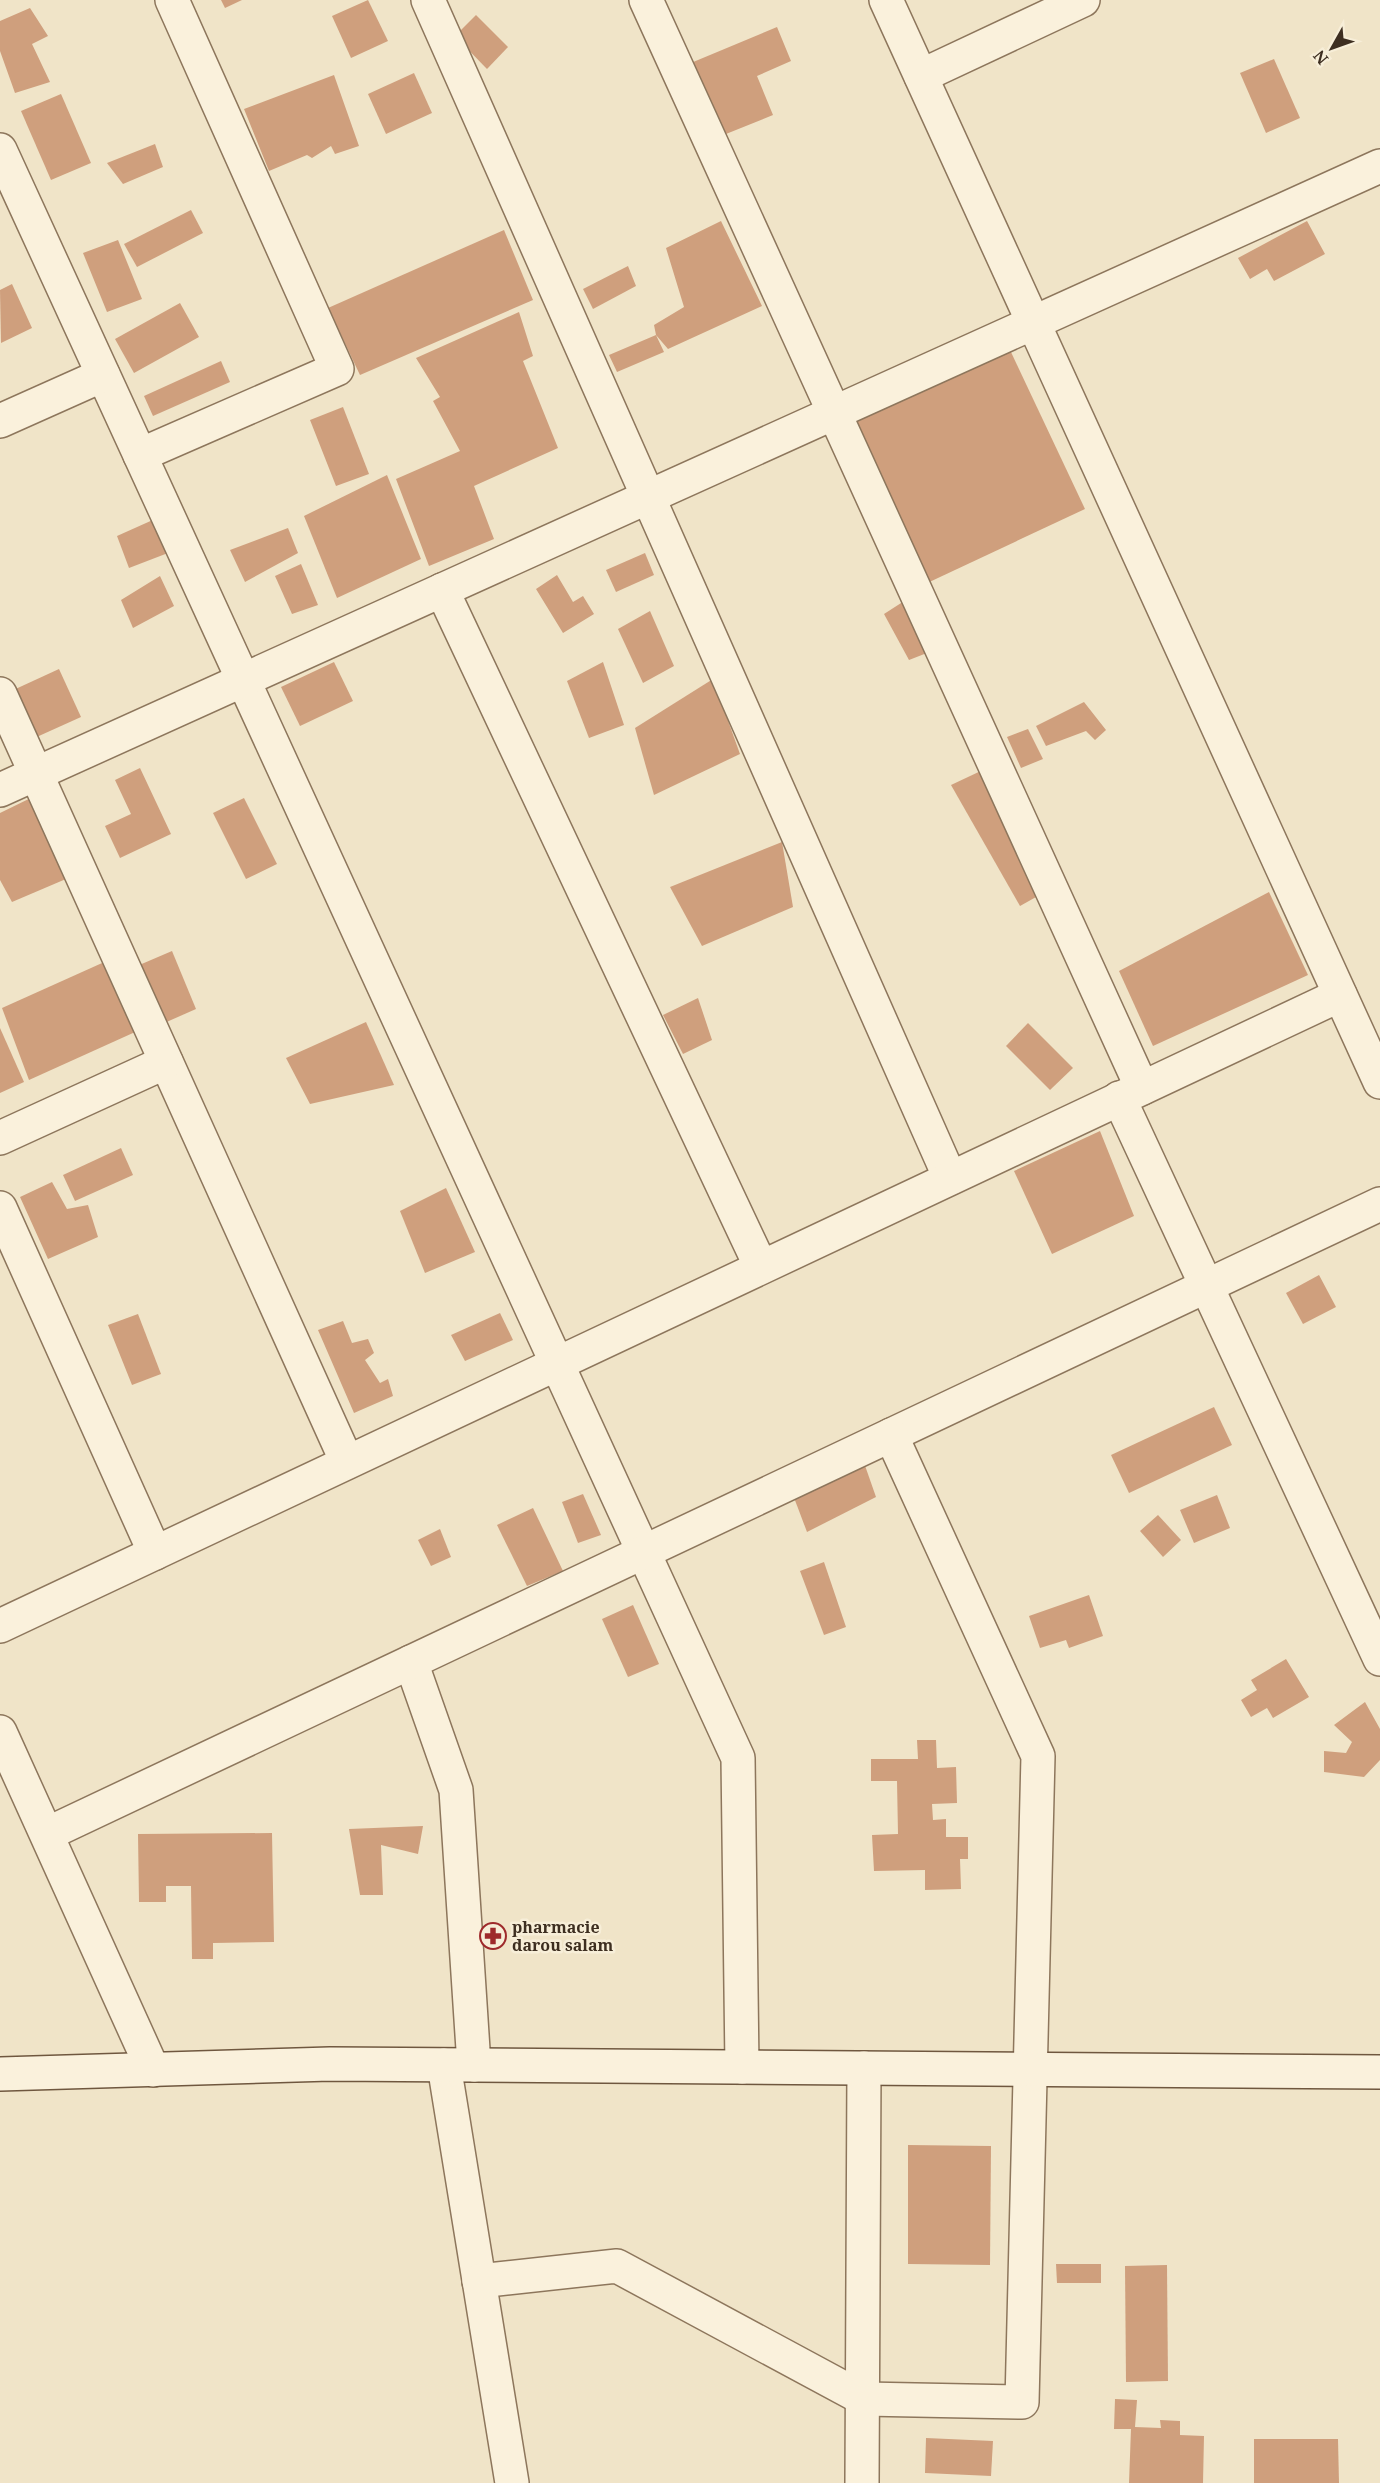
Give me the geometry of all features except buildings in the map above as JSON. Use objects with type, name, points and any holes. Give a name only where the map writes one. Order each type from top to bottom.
[{"type":"street","points":[[140,455],[337,369],[172,0]]},
{"type":"street","points":[[428,0],[950,1178]]},
{"type":"street","points":[[646,0],[834,413],[1130,1093],[1206,1286],[1380,1659]]},
{"type":"street","points":[[886,0],[1380,1082]]},
{"type":"street","points":[[921,76],[1083,0]]},
{"type":"street","points":[[0,150],[738,1758],[742,2067]]},
{"type":"street","points":[[0,790],[1380,166]]},
{"type":"street","points":[[0,421],[104,375]]},
{"type":"street","points":[[442,590],[761,1267]]},
{"type":"street","points":[[0,694],[347,1462]]},
{"type":"street","points":[[0,1626],[1340,994]]},
{"type":"street","points":[[0,1138],[166,1062]]},
{"type":"street","points":[[46,1834],[1380,1204]]},
{"type":"street","points":[[0,1208],[155,1553]]},
{"type":"street","points":[[479,2281],[617,2266],[864,2399],[1022,2402],[1038,1756],[891,1435]]},
{"type":"street","points":[[411,1662],[456,1790],[459,2065],[479,2281],[512,2483]]},
{"type":"street","points":[[0,1732],[153,2070]]},
{"type":"street","points":[[0,2074],[330,2064],[1380,2072]]},
{"type":"street","points":[[862,2483],[864,2068]]},
{"type":"place","name":"pharmacie darou salam","points":[[493,1936]]}]
